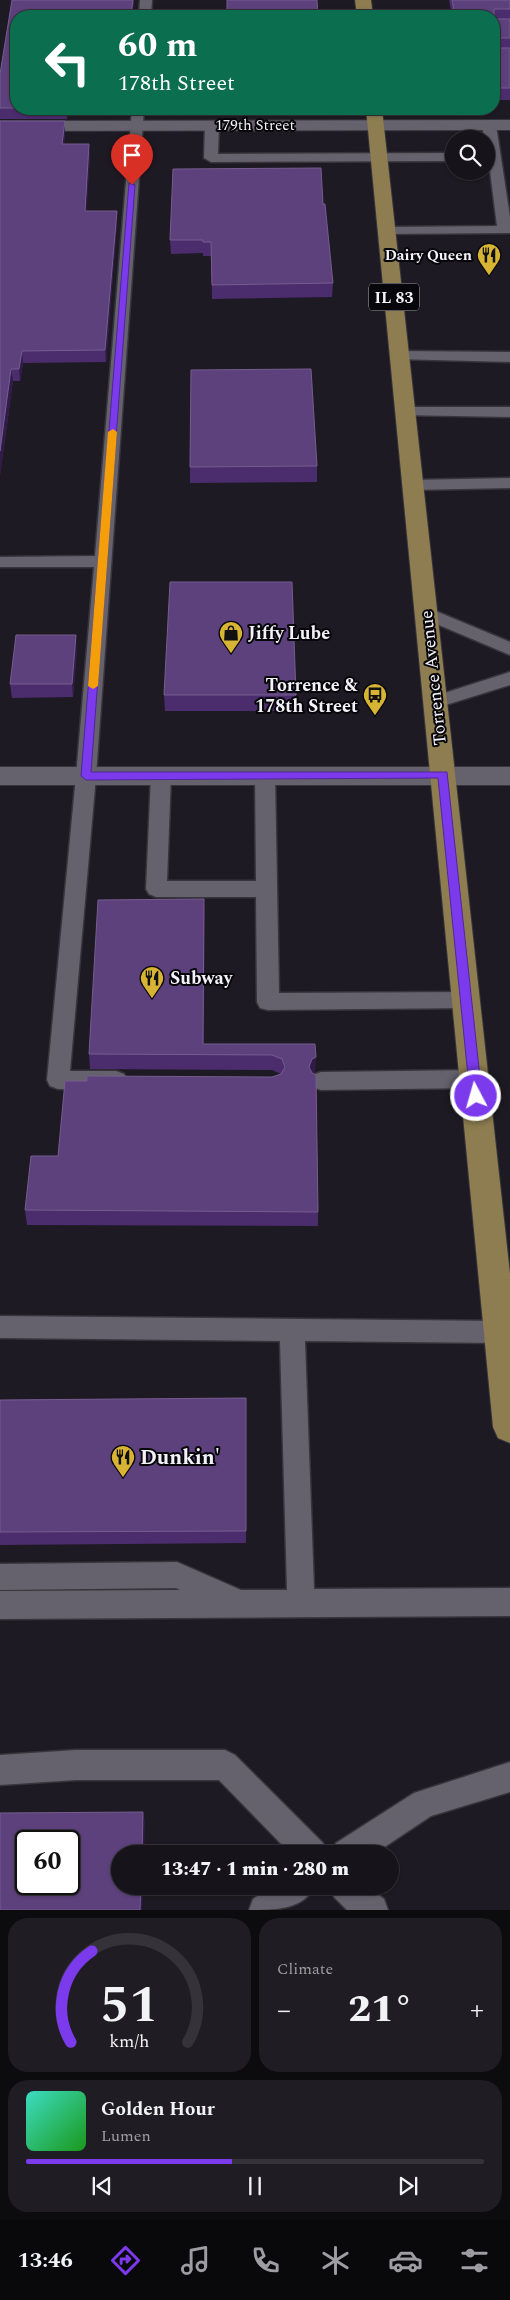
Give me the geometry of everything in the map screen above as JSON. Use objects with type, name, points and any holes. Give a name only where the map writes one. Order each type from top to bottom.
[{"type":"main road","name":"Torrence Avenue","points":[[375,117],[510,1427]]},
{"type":"street","name":"179th Street","points":[[0,126],[137,117],[212,125],[375,117],[510,125]]},
{"type":"street","points":[[0,776],[443,774],[510,776]]},
{"type":"lane","points":[[136,1080],[58,1080],[86,776],[137,117]]},
{"type":"lane","points":[[212,125],[211,158],[445,157]]},
{"type":"lane","points":[[489,125],[489,130]]},
{"type":"lane","points":[[387,231],[505,230],[495,180]]},
{"type":"lane","points":[[400,356],[510,357]]},
{"type":"lane","points":[[405,412],[510,412]]},
{"type":"lane","points":[[413,485],[510,483]]},
{"type":"lane","points":[[0,562],[103,561]]},
{"type":"lane","points":[[426,613],[510,649]]},
{"type":"lane","points":[[436,702],[510,678]]},
{"type":"lane","points":[[265,775],[268,1002],[466,1000]]},
{"type":"lane","points":[[160,776],[156,889],[267,889]]},
{"type":"lane","points":[[321,1081],[474,1079]]},
{"type":"lane","points":[[0,1328],[500,1332]]},
{"type":"lane","points":[[292,1330],[301,1604]]},
{"type":"lane","points":[[0,1577],[177,1575],[240,1604]]},
{"type":"lane","points":[[0,1605],[510,1602]]},
{"type":"lane","points":[[0,1770],[76,1765],[225,1765],[303,1845]]},
{"type":"lane","points":[[361,1845],[424,1803],[510,1777]]},
{"type":"lane","points":[[264,1910],[286,1895]]},
{"type":"lane","points":[[354,1895],[364,1905],[373,1910]]},
{"type":"building","points":[[12,0],[133,0],[132,10],[10,10]]},
{"type":"building","points":[[227,0],[317,0],[318,10],[227,10]]},
{"type":"building","points":[[452,0],[510,0],[510,9],[454,10]]},
{"type":"building","points":[[10,12],[10,108],[0,108],[0,74]]},
{"type":"building","points":[[500,19],[510,19],[510,38],[500,38]]},
{"type":"building","points":[[500,48],[510,48],[510,88],[500,88]]},
{"type":"building","points":[[0,121],[65,121],[62,144],[89,144],[85,211],[117,211],[105,350],[22,351],[19,369],[11,369],[0,451]]},
{"type":"building","points":[[321,168],[323,204],[325,204],[333,283],[212,285],[211,242],[203,242],[203,240],[170,240],[173,169]]},
{"type":"building","points":[[311,369],[317,466],[190,467],[191,370]]},
{"type":"building","name":"Jiffy Lube","points":[[170,582],[292,582],[296,695],[164,695]]},
{"type":"building","points":[[16,635],[76,635],[72,684],[10,684]]},
{"type":"building","points":[[204,899],[203,1044],[315,1044],[316,1057],[312,1059],[309,1067],[312,1073],[316,1075],[318,1212],[25,1210],[31,1156],[58,1156],[65,1081],[87,1081],[87,1076],[272,1077],[281,1074],[285,1067],[282,1059],[272,1055],[89,1054],[98,900]]},
{"type":"building","name":"Dunkin'","points":[[246,1398],[246,1531],[0,1532],[0,1400]]},
{"type":"building","points":[[143,1812],[142,1845],[111,1845],[111,1895],[141,1895],[140,1910],[0,1910],[0,1813]]},
{"type":"slow traffic","points":[[93,686],[113,432]]},
{"type":"place","name":"Dairy Queen","points":[[489,276]]},
{"type":"place","name":"Jiffy Lube","points":[[231,654]]},
{"type":"place","name":"Torrence & 178th Street","points":[[375,716]]},
{"type":"place","name":"Subway","points":[[152,999]]},
{"type":"place","name":"Dunkin'","points":[[123,1478]]},
{"type":"route","points":[[132,185],[86,776],[443,774],[476,1096]]}]
